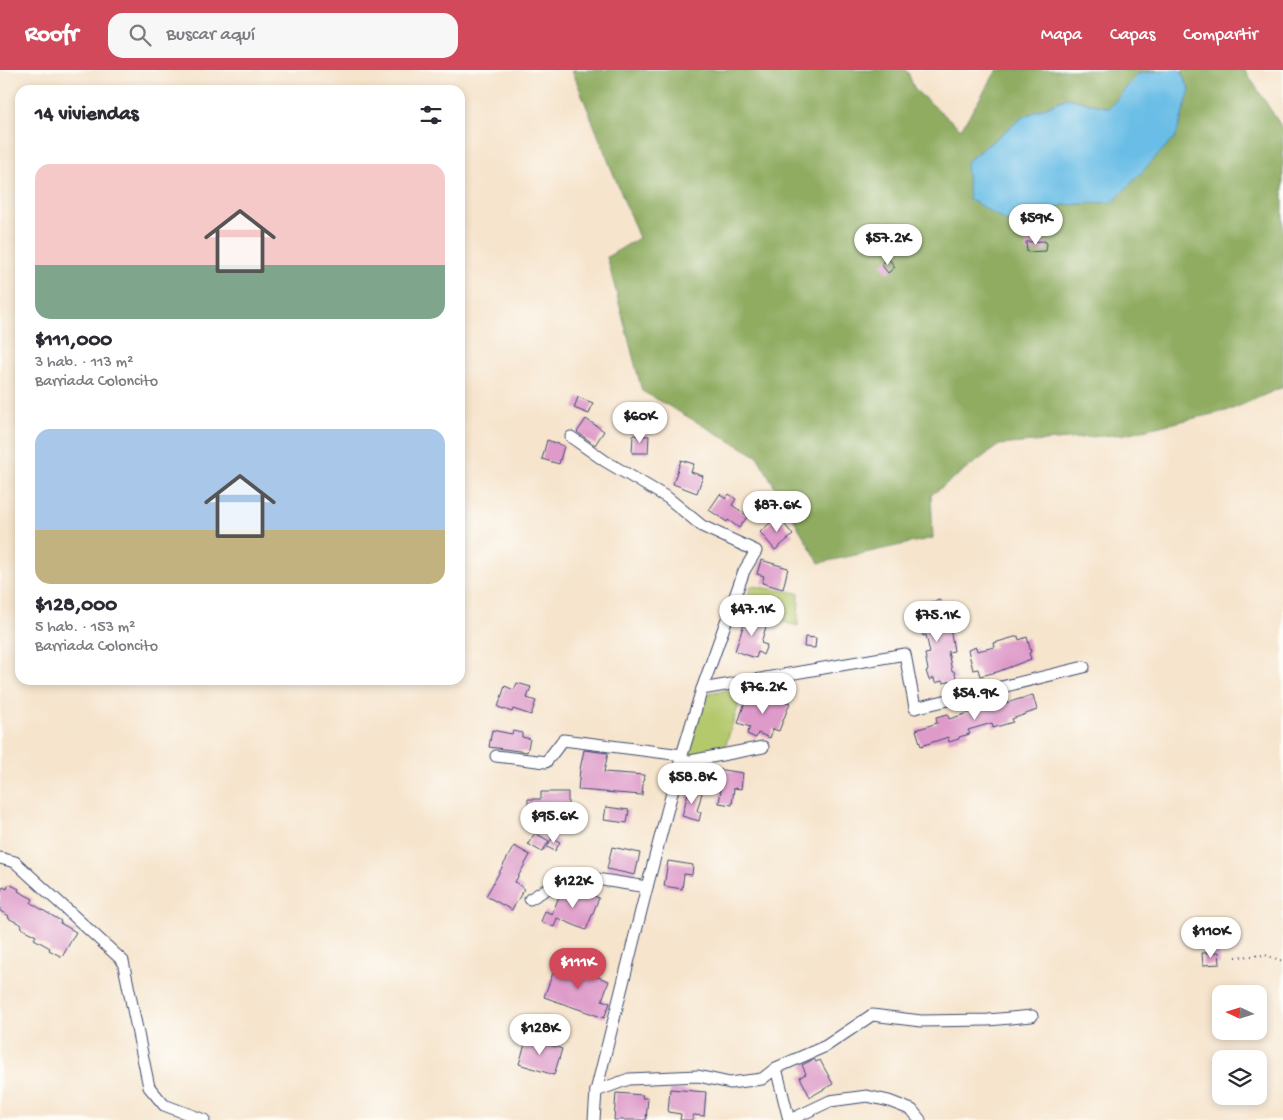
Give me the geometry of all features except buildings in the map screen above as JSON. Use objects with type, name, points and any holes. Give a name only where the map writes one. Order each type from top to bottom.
[{"type":"street","points":[[571,437],[605,461],[668,498],[702,526],[756,551],[744,571],[702,690],[681,759],[596,1091],[594,1120]]},
{"type":"street","points":[[702,690],[905,654],[915,708],[1084,667]]},
{"type":"street","points":[[496,756],[546,762],[563,740],[681,759],[763,747]]},
{"type":"street","points":[[0,858],[15,862],[122,961],[149,1087],[164,1105],[204,1120]]},
{"type":"street","points":[[530,899],[578,874],[596,879],[647,887]]},
{"type":"street","points":[[596,1091],[629,1079],[698,1076],[730,1083],[762,1079],[776,1068],[826,1046],[872,1015],[922,1021],[988,1020],[1032,1016]]},
{"type":"street","points":[[776,1068],[789,1120],[830,1101],[867,1096],[889,1101],[912,1110],[920,1120]]},
{"type":"path","points":[[1236,957],[1265,955],[1283,961]]},
{"type":"green space","points":[[572,70],[907,70],[915,90],[961,129],[997,70],[1166,70],[1138,74],[1110,108],[1067,98],[1023,117],[966,162],[1015,226],[1063,205],[1113,202],[1190,90],[1182,74],[1183,70],[1245,70],[1283,129],[1283,387],[1230,410],[1125,434],[999,445],[931,495],[933,538],[819,563],[757,456],[642,391],[607,257],[639,238]]},
{"type":"green space","points":[[751,586],[799,593],[798,626],[744,612]]},
{"type":"green space","points":[[744,688],[724,750],[686,757],[706,693]]},
{"type":"water","points":[[1180,70],[1190,90],[1176,136],[1113,202],[1063,205],[1015,226],[969,199],[966,162],[1023,117],[1067,98],[1109,108],[1138,74]]}]
